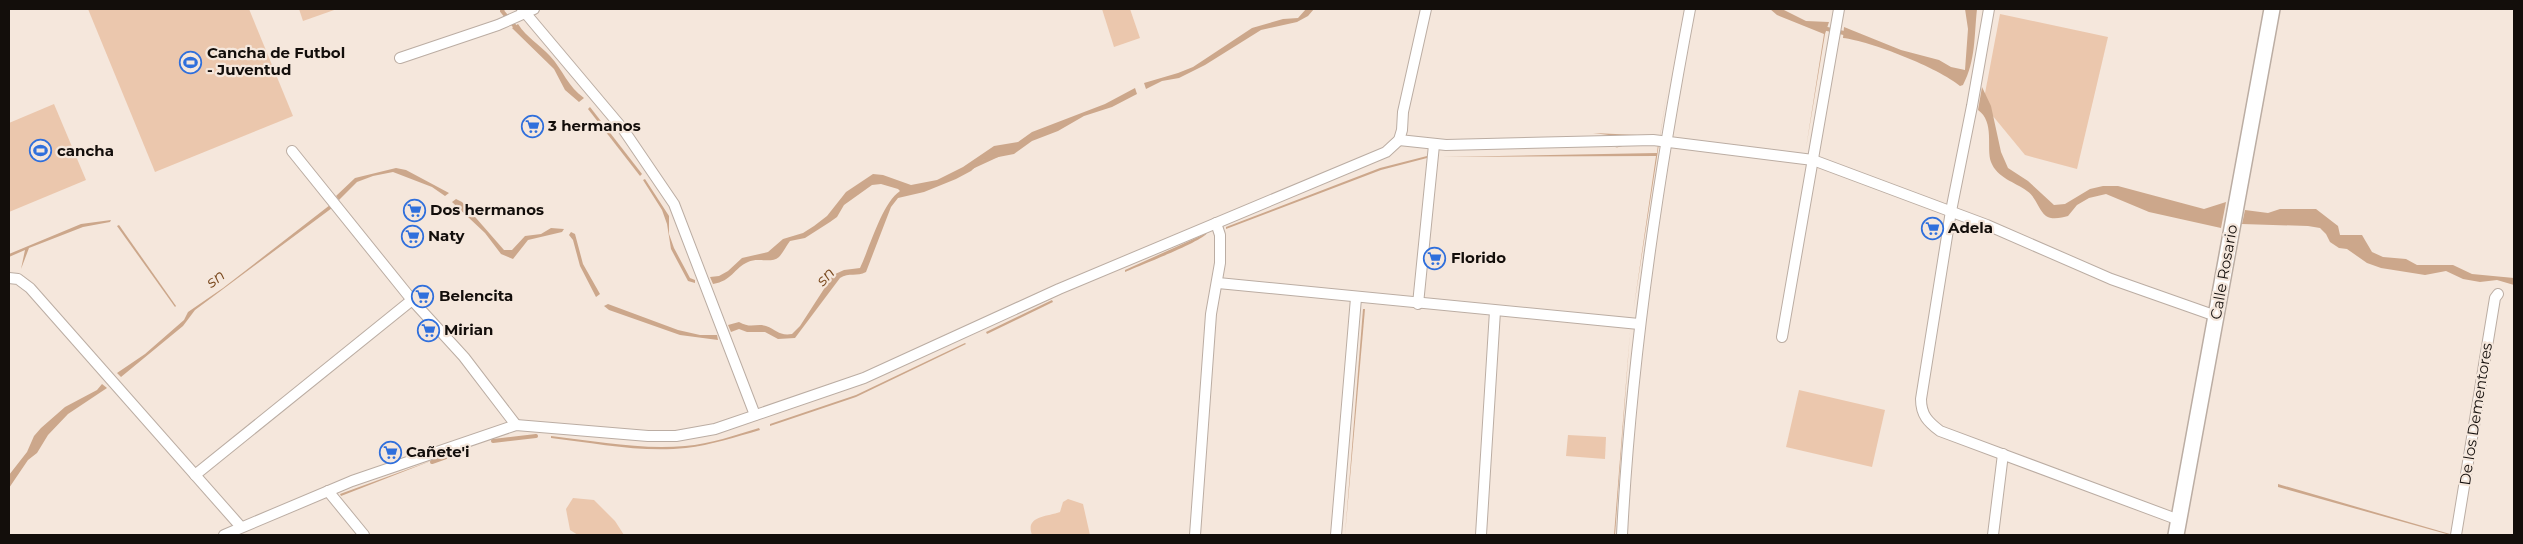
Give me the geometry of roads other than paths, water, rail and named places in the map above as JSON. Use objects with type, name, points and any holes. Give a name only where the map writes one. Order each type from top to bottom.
[{"type":"main road","name":"Calle Rosario","points":[[2178,528],[2272,9]]},
{"type":"street","points":[[224,535],[328,491],[516,425],[676,436],[716,429],[864,378],[1059,289],[1386,152],[1399,140],[1426,9]]},
{"type":"street","points":[[1622,535],[1639,324],[1666,141],[1690,9]]},
{"type":"street","points":[[1782,337],[1838,9]]},
{"type":"street","points":[[1989,9],[1972,106],[1950,211],[1921,398],[1923,414],[1940,431],[2003,454],[2178,528]]},
{"type":"street","points":[[400,58],[498,25],[524,11],[623,130],[660,181],[674,204],[755,415]]},
{"type":"street","points":[[1399,140],[1434,144],[1666,141],[1813,160],[2005,232],[2111,279],[2216,316]]},
{"type":"street","points":[[1418,304],[1434,144]]},
{"type":"street","points":[[292,151],[335,202],[412,300],[464,357],[516,425]]},
{"type":"street","points":[[1194,535],[1211,314],[1218,283],[1221,244],[1216,223]]},
{"type":"street","points":[[9,278],[18,279],[30,288],[241,527]]},
{"type":"street","points":[[1218,283],[1356,298],[1639,324]]},
{"type":"street","name":"De los Dementores","points":[[2456,535],[2495,298],[2498,294]]},
{"type":"street","points":[[1336,535],[1356,298]]},
{"type":"street","points":[[195,475],[412,300]]},
{"type":"street","points":[[1481,535],[1495,311]]},
{"type":"street","points":[[1993,535],[2003,454]]},
{"type":"street","points":[[328,491],[364,535]]},
{"type":"waterway","points":[[503,9],[502,11],[517,29]]},
{"type":"waterway","points":[[1823,28],[1848,34]]},
{"type":"waterway","points":[[972,167],[998,155]]},
{"type":"waterway","points":[[493,441],[536,436]]},
{"type":"waterway","points":[[432,462],[446,457]]},
{"type":"place","name":"Cancha de Futbol - Juventud","points":[[191,62]]},
{"type":"place","name":"3 hermanos","points":[[532,126]]},
{"type":"place","name":"cancha","points":[[41,151]]},
{"type":"place","name":"Dos hermanos","points":[[414,210]]},
{"type":"place","name":"Adela","points":[[1932,228]]},
{"type":"place","name":"Naty","points":[[412,236]]},
{"type":"place","name":"Florido","points":[[1435,258]]},
{"type":"place","name":"Belencita","points":[[423,296]]},
{"type":"place","name":"Mirian","points":[[428,330]]},
{"type":"place","name":"Cañete'i","points":[[390,452]]},
{"type":"water label","name":"sn","points":[[825,276]]},
{"type":"water label","name":"sn","points":[[215,278]]}]
